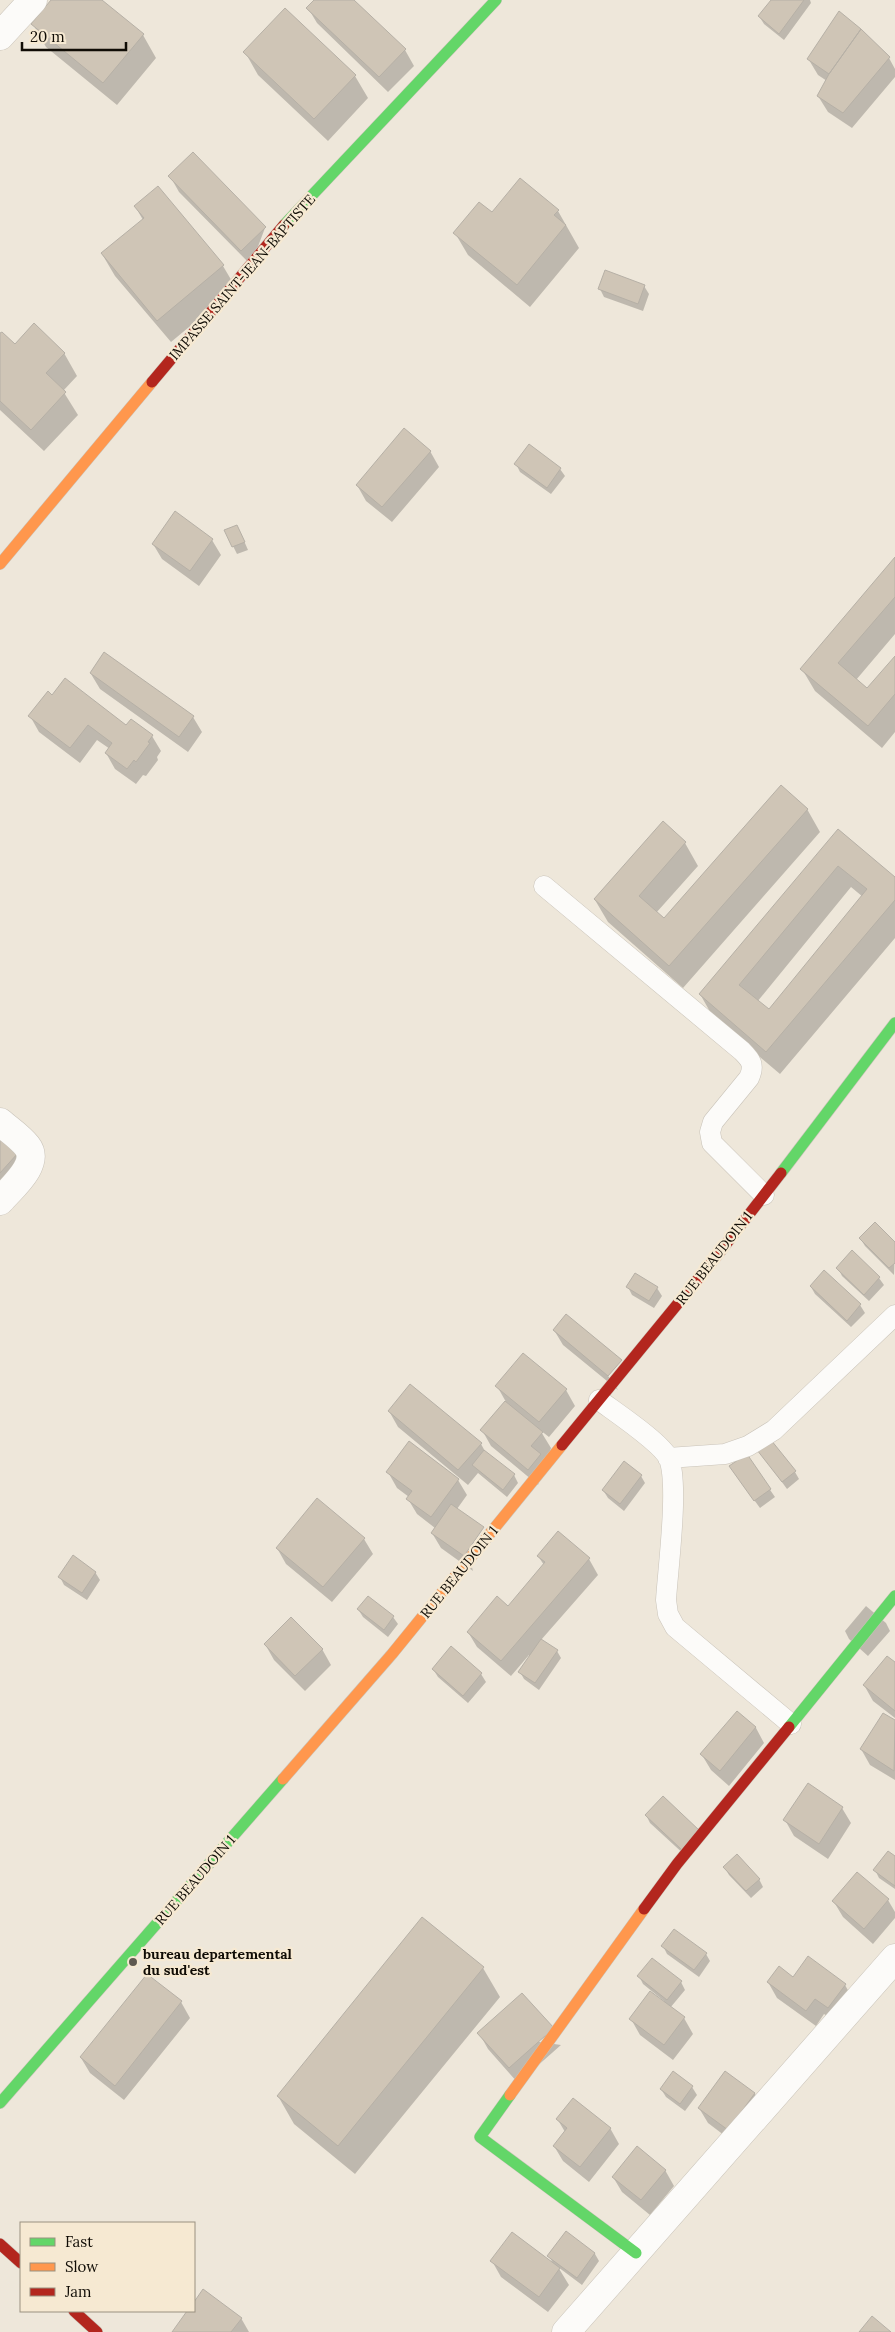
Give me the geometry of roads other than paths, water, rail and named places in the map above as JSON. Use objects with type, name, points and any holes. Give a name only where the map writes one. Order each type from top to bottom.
[{"type":"street","points":[[0,36],[33,0]]},
{"type":"street","name":"IMPASSE SAINT-JEAN-BAPTISTE","points":[[0,564],[273,237],[496,0]]},
{"type":"street","name":"RUE BEAUDOIN 1","points":[[0,2103],[386,1662],[716,1257],[895,1024]]},
{"type":"street","points":[[0,1122],[27,1146],[31,1157],[28,1169],[0,1201]]},
{"type":"street","points":[[636,2253],[480,2137],[677,1864],[895,1596]]},
{"type":"street","points":[[566,2332],[895,1958]]},
{"type":"street","points":[[0,2244],[20,2262]]},
{"type":"street","points":[[75,2312],[97,2332]]},
{"type":"lane","points":[[544,886],[742,1051],[751,1061],[752,1070],[749,1078],[713,1122],[710,1132],[712,1143],[764,1195]]},
{"type":"lane","points":[[668,1458],[725,1454],[748,1446],[774,1430],[895,1315]]},
{"type":"lane","points":[[599,1400],[658,1446],[668,1458],[673,1482],[666,1600],[668,1614],[675,1627],[791,1724]]},
{"type":"place","name":"bureau departemental du sud'est","points":[[133,1962]]}]
